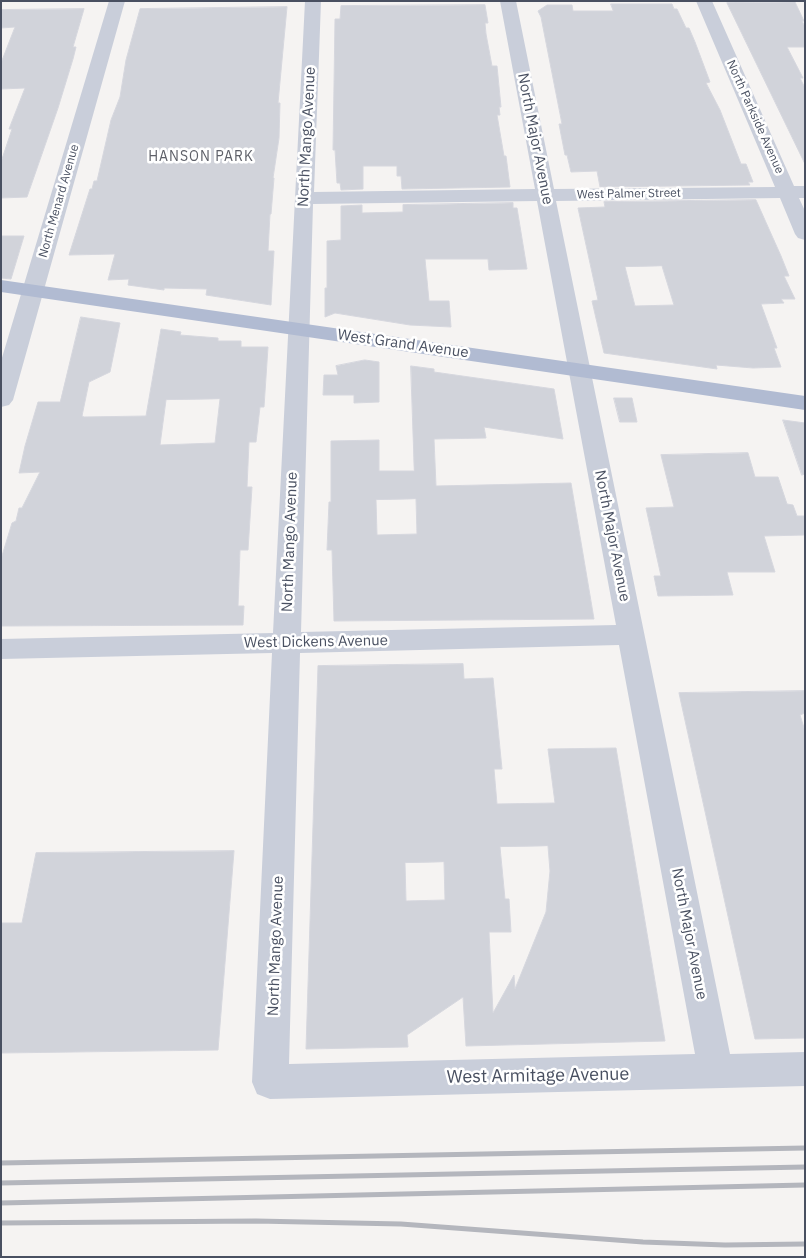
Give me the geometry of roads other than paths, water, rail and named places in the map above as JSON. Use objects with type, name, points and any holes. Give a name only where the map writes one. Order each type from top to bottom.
[{"type":"main road","name":"West Grand Avenue","points":[[1,286],[805,403]]},
{"type":"street","name":"North Menard Avenue","points":[[1,400],[117,1]]},
{"type":"street","name":"North Mango Avenue","points":[[270,1082],[298,329],[313,1]]},
{"type":"street","name":"North Major Avenue","points":[[508,1],[716,1071]]},
{"type":"street","name":"North Parkside Avenue","points":[[704,1],[796,192],[805,234]]},
{"type":"street","name":"West Palmer Street","points":[[304,198],[796,192]]},
{"type":"street","name":"West Dickens Avenue","points":[[1,649],[631,635]]},
{"type":"street","name":"West Armitage Avenue","points":[[270,1082],[805,1069]]},
{"type":"railway","points":[[1,1163],[805,1148]]},
{"type":"railway","points":[[1,1183],[805,1167]]},
{"type":"railway","points":[[1,1203],[805,1185]]},
{"type":"railway","points":[[1,1223],[256,1221],[401,1224],[643,1242],[725,1245],[805,1244]]},
{"type":"district","name":"HANSON PARK","points":[[201,157]]}]
